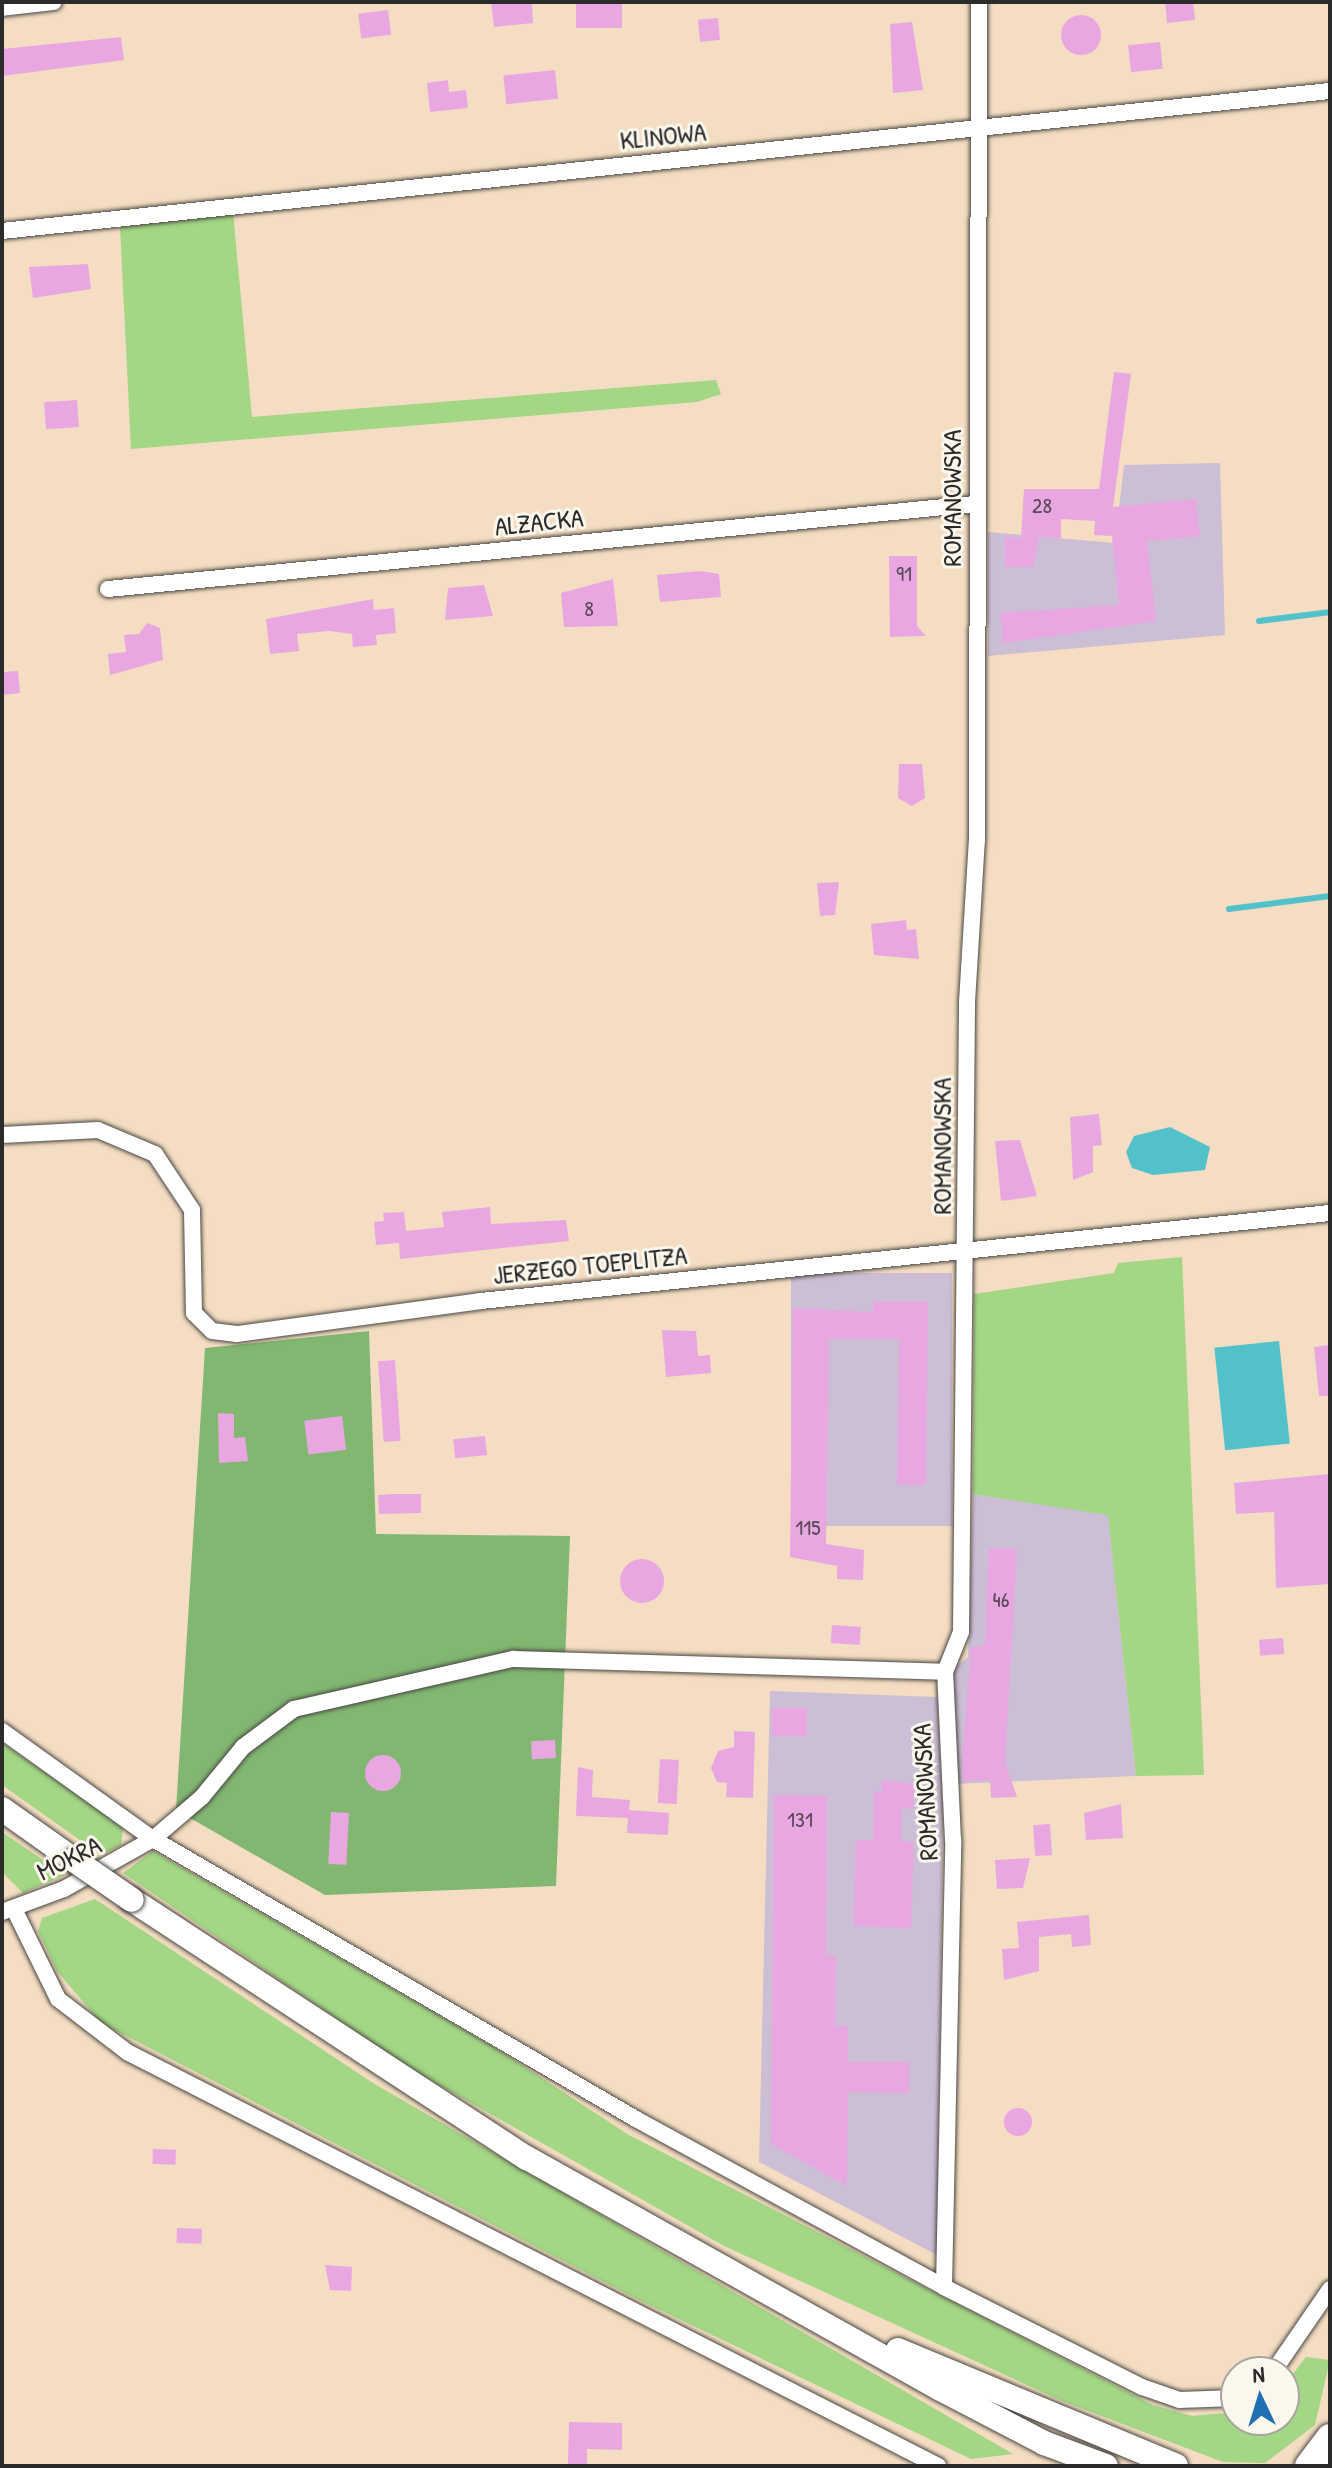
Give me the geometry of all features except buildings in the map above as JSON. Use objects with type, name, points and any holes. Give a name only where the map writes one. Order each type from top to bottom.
[{"type":"highway","points":[[1309,2466],[1330,2438]]},
{"type":"main road","points":[[2,1809],[132,1900],[527,2158],[837,2326],[1044,2443],[1106,2466]]},
{"type":"main road","points":[[837,2326],[1176,2466]]},
{"type":"street","points":[[2,8],[54,2]]},
{"type":"street","name":"ROMANOWSKA","points":[[944,2287],[953,1840],[945,1672],[961,1632],[967,1002],[977,840],[975,504],[983,126],[979,2]]},
{"type":"street","name":"KLINOWA","points":[[2,231],[1330,91]]},
{"type":"street","name":"ALZACKA","points":[[108,589],[975,504]]},
{"type":"street","name":"JERZEGO TOEPLITZA","points":[[2,1135],[98,1130],[155,1154],[192,1210],[194,1313],[202,1325],[221,1332],[965,1255],[1330,1213]]},
{"type":"street","name":"MOKRA","points":[[8,1910],[153,1839],[202,1797],[243,1747],[294,1709],[460,1667],[513,1659],[945,1672]]},
{"type":"street","points":[[2,1731],[153,1839],[636,2119],[944,2287],[1142,2387],[1179,2400],[1220,2399]]},
{"type":"street","points":[[8,1910],[58,1999],[127,2052],[938,2466]]},
{"type":"street","points":[[1284,2356],[1330,2289]]},
{"type":"shaded area","points":[[1220,463],[1225,635],[988,656],[988,532],[1115,543],[1124,465]]},
{"type":"shaded area","points":[[791,1273],[952,1273],[952,1526],[791,1526]]},
{"type":"shaded area","points":[[973,1494],[1108,1514],[1136,1776],[952,1784],[951,1683],[954,1668],[968,1657]]},
{"type":"shaded area","points":[[770,1691],[937,1697],[943,1810],[937,2255],[759,2162]]},
{"type":"green space","points":[[233,212],[252,417],[716,380],[721,394],[697,402],[131,449],[120,227]]},
{"type":"green space","points":[[1182,1257],[1204,1775],[1136,1776],[1108,1515],[973,1494],[974,1294],[1114,1273],[1118,1263]]},
{"type":"green space","points":[[369,1331],[376,1534],[570,1536],[556,1886],[325,1895],[176,1810],[205,1348]]},
{"type":"green space","points":[[2,1743],[123,1826],[121,1845],[101,1855],[2,1785]]},
{"type":"green space","points":[[2,1832],[65,1875],[23,1893],[2,1872]]},
{"type":"green space","points":[[153,1851],[499,2050],[629,2135],[1153,2405],[1192,2416],[1220,2413],[1220,2436],[1300,2436],[1300,2365],[1306,2357],[1330,2360],[1315,2425],[1265,2463],[1223,2462],[1062,2401],[724,2246],[411,2069],[123,1873]]},
{"type":"green space","points":[[95,1899],[373,2083],[1013,2454],[971,2459],[639,2300],[101,2023],[57,1971],[38,1931],[42,1918]]},
{"type":"water","points":[[1170,1127],[1210,1147],[1205,1170],[1153,1175],[1132,1168],[1126,1152],[1134,1136]]},
{"type":"water","points":[[1279,1341],[1290,1443],[1225,1450],[1214,1348]]},
{"type":"waterway","points":[[1259,621],[1330,612]]},
{"type":"waterway","points":[[1229,909],[1330,896]]}]
